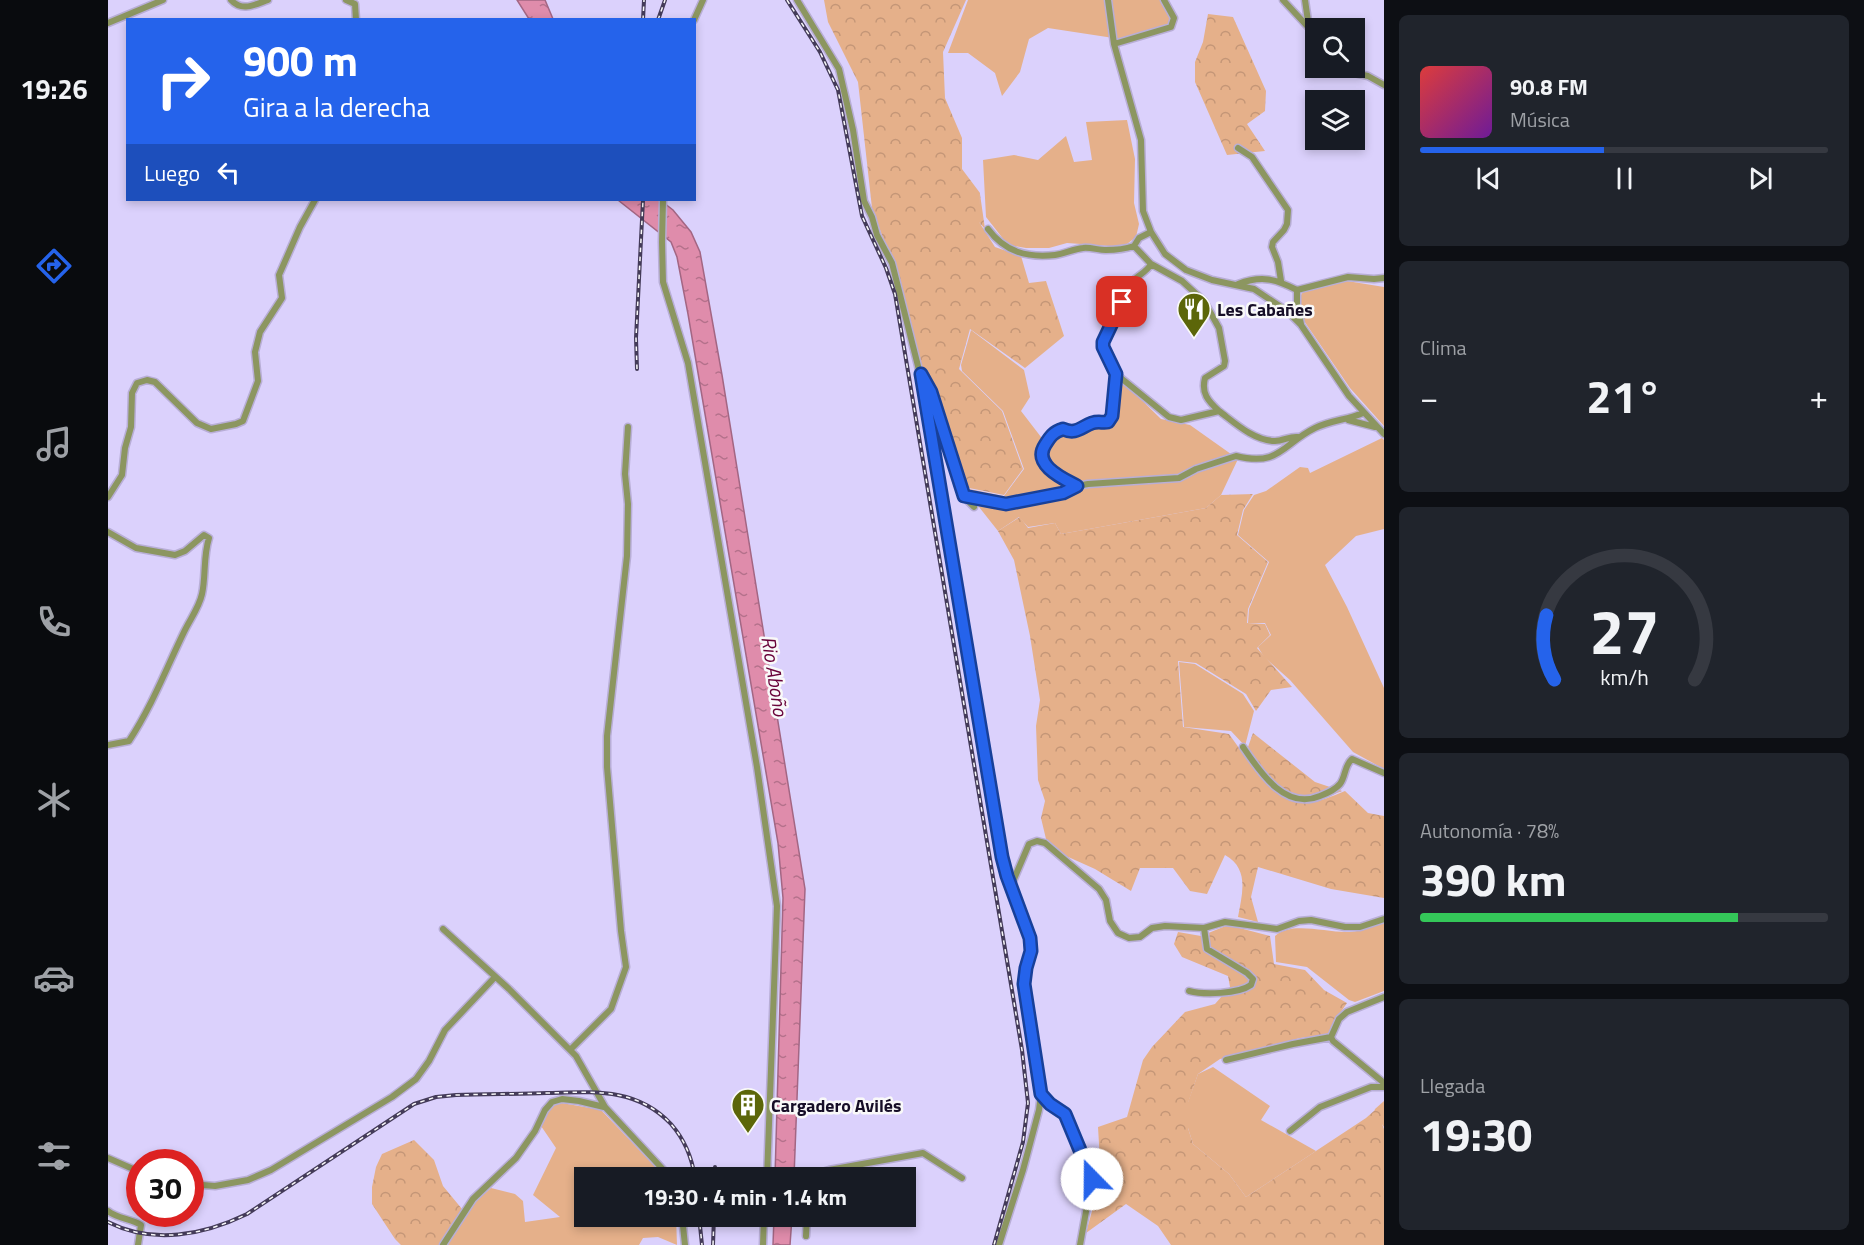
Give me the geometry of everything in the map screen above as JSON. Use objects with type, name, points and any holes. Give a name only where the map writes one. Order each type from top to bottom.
[{"type":"street","points":[[108,23],[163,0]]},
{"type":"street","points":[[231,0],[237,6],[245,8],[268,0]]},
{"type":"street","points":[[346,0],[355,4],[356,18]]},
{"type":"street","points":[[695,18],[703,0]]},
{"type":"street","points":[[797,0],[839,69],[853,130],[864,201],[877,235],[892,263],[921,374],[1002,857],[1030,938],[1031,951],[1024,984],[1041,1094],[1023,1170],[999,1245]]},
{"type":"street","points":[[1108,0],[1114,44],[1141,140],[1143,211],[1151,232],[1165,254],[1175,263],[1212,280],[1254,289],[1272,299],[1301,325],[1339,382],[1363,413],[1384,434]]},
{"type":"street","points":[[1114,44],[1172,27],[1174,18],[1164,0]]},
{"type":"street","points":[[1283,0],[1305,24]]},
{"type":"street","points":[[1305,0],[1308,18]]},
{"type":"street","points":[[1365,75],[1384,85]]},
{"type":"street","points":[[1238,148],[1252,156],[1288,210],[1287,224],[1273,242],[1272,247],[1278,262],[1281,281]]},
{"type":"street","points":[[108,496],[122,475],[125,448],[131,427],[132,393],[137,383],[147,380],[155,382],[197,423],[211,429],[236,424],[243,420],[258,381],[255,352],[260,332],[282,298],[279,274],[300,226],[314,201]]},
{"type":"street","points":[[663,202],[663,282],[688,363],[757,767],[777,906],[767,1167]]},
{"type":"street","points":[[988,229],[996,240],[1007,248],[1023,254],[1055,255],[1085,247],[1105,250],[1134,246]]},
{"type":"street","points":[[1134,246],[1139,238],[1151,232]]},
{"type":"street","points":[[1134,246],[1150,264],[1182,281],[1195,291],[1204,301],[1220,328],[1224,366],[1204,378],[1203,383],[1207,400],[1219,411],[1250,433],[1272,441],[1281,441],[1292,436],[1298,437],[1338,419],[1347,419],[1377,427]]},
{"type":"street","points":[[1150,264],[1149,268],[1132,282],[1103,342],[1103,347],[1116,374],[1169,417],[1181,420],[1219,411]]},
{"type":"street","points":[[1237,285],[1255,279],[1281,281],[1297,290],[1348,277],[1384,278]]},
{"type":"street","points":[[1297,290],[1301,325]]},
{"type":"street","points":[[921,374],[931,392],[964,496],[974,507]]},
{"type":"street","points":[[1077,486],[1052,471],[1045,464],[1041,453],[1042,448],[1058,431],[1063,429],[1070,433],[1095,422],[1108,422],[1112,416],[1116,374]]},
{"type":"street","points":[[1347,419],[1363,413]]},
{"type":"street","points":[[570,1050],[611,1009],[626,967],[607,767],[607,736],[627,556],[625,474],[628,427]]},
{"type":"street","points":[[964,496],[1006,504],[1063,493],[1077,486],[1110,481],[1179,478],[1196,469],[1236,456],[1246,459],[1270,458],[1295,442],[1298,437]]},
{"type":"street","points":[[108,532],[136,548],[175,555],[185,551],[204,535],[209,538],[203,564],[202,593],[197,609],[184,630],[151,706],[129,741],[108,745]]},
{"type":"street","points":[[1243,747],[1270,784],[1300,799],[1313,799],[1332,791],[1341,783],[1348,763],[1352,759],[1384,773]]},
{"type":"street","points":[[1011,886],[1029,844],[1037,841],[1045,843],[1099,889],[1106,900],[1110,921],[1118,933],[1129,938],[1140,937],[1152,928],[1204,928],[1225,922],[1277,929],[1299,921],[1311,920],[1360,927],[1384,919]]},
{"type":"street","points":[[1189,992],[1237,991],[1251,985],[1253,979],[1247,973],[1207,950],[1204,928]]},
{"type":"street","points":[[443,930],[495,976],[576,1056],[605,1107],[661,1167]]},
{"type":"street","points":[[204,1185],[214,1186],[248,1180],[272,1170],[392,1097],[416,1079],[429,1061],[445,1030],[495,976]]},
{"type":"street","points":[[1331,1037],[1339,1019],[1347,1012],[1384,997]]},
{"type":"street","points":[[1226,1060],[1331,1037]]},
{"type":"street","points":[[1331,1037],[1351,1058],[1384,1085]]},
{"type":"street","points":[[1290,1131],[1320,1107],[1371,1087],[1384,1085]]},
{"type":"street","points":[[1041,1094],[1050,1104],[1065,1114],[1092,1177],[1093,1190],[1080,1245]]},
{"type":"street","points":[[443,1245],[472,1199],[516,1158],[552,1102],[562,1099],[605,1107]]},
{"type":"street","points":[[846,1167],[923,1153],[962,1178]]},
{"type":"street","points":[[108,1158],[126,1166]]},
{"type":"street","points":[[108,1210],[111,1214],[133,1220],[141,1225],[138,1245]]},
{"type":"street","points":[[683,1227],[685,1245]]},
{"type":"street","points":[[763,1245],[764,1227]]},
{"type":"street","points":[[806,1227],[806,1236]]},
{"type":"green space","points":[[824,0],[966,0],[943,52],[945,98],[962,138],[962,169],[980,193],[979,212],[980,194],[985,229],[979,222],[995,247],[1021,256],[1029,283],[1046,281],[1064,336],[1025,368],[970,329],[959,369],[1002,411],[1023,469],[1004,495],[964,487],[934,388],[923,371],[900,284],[872,208],[858,82],[828,22]]},
{"type":"green space","points":[[968,0],[1162,0],[1173,18],[1171,25],[1120,39],[1048,28],[1029,39],[1020,72],[1002,96],[995,73],[968,53],[948,53]]},
{"type":"green space","points":[[1208,14],[1233,17],[1266,91],[1265,111],[1247,124],[1265,151],[1227,155],[1195,82],[1195,62],[1203,42]]},
{"type":"green space","points":[[1127,120],[1135,159],[1134,203],[1139,224],[1136,237],[1123,247],[1067,243],[1049,248],[1008,245],[986,217],[983,160],[1014,155],[1038,160],[1066,136],[1074,162],[1092,160],[1086,122]]},
{"type":"green space","points":[[1347,281],[1384,287],[1384,426],[1350,388],[1302,318],[1299,298],[1303,292]]},
{"type":"green space","points":[[971,330],[1024,370],[1030,397],[1021,411],[1041,437],[1050,441],[1061,432],[1077,434],[1096,423],[1107,425],[1117,380],[1120,379],[1161,419],[1190,425],[1238,459],[1221,495],[1206,508],[1061,534],[1055,523],[1028,527],[1019,517],[998,531],[964,488],[1004,496],[1024,469],[1003,411],[962,371],[961,365]]},
{"type":"green space","points":[[1382,438],[1384,440],[1384,529],[1356,536],[1325,565],[1384,688],[1384,769],[1353,752],[1290,680],[1264,657],[1258,647],[1271,635],[1265,623],[1248,623],[1249,609],[1269,562],[1238,535],[1244,510],[1254,495],[1266,491],[1300,467],[1308,468],[1310,473]]},
{"type":"green space","points":[[1253,494],[1243,510],[1237,535],[1268,562],[1248,609],[1247,623],[1265,624],[1270,635],[1257,648],[1292,687],[1271,690],[1256,711],[1246,694],[1196,663],[1178,661],[1183,727],[1229,734],[1259,776],[1248,747],[1253,733],[1315,782],[1342,791],[1316,801],[1345,791],[1368,813],[1384,816],[1384,898],[1331,889],[1258,867],[1251,897],[1258,922],[1238,917],[1242,891],[1241,875],[1238,867],[1225,855],[1207,894],[1190,891],[1173,868],[1140,868],[1131,891],[1095,869],[1066,856],[1046,839],[1041,818],[1045,801],[1038,780],[1036,726],[1040,700],[1030,636],[1014,560],[998,531],[1020,517],[1028,528],[1055,523],[1061,534],[1206,508],[1221,495]],"holes":[[[1285,796],[1313,802],[1301,802]]]},
{"type":"green space","points":[[1179,662],[1195,664],[1243,694],[1254,711],[1245,746],[1231,731],[1184,727]]},
{"type":"green space","points":[[1384,922],[1384,991],[1355,1002],[1349,1000],[1307,967],[1276,962],[1275,936],[1283,931],[1303,928],[1348,932],[1364,930]]},
{"type":"green space","points":[[1228,925],[1270,936],[1274,964],[1305,970],[1324,990],[1347,1003],[1328,1035],[1300,1038],[1220,1059],[1198,1074],[1188,1103],[1188,1128],[1193,1144],[1229,1174],[1246,1197],[1366,1118],[1384,1101],[1384,1127],[1382,1124],[1384,1129],[1384,1245],[1171,1245],[1158,1226],[1126,1204],[1086,1233],[1101,1178],[1098,1127],[1127,1117],[1143,1060],[1185,1012],[1215,1004],[1230,987],[1228,976],[1182,957],[1174,944],[1178,932],[1201,936]]},
{"type":"green space","points":[[1213,1067],[1270,1106],[1261,1120],[1316,1151],[1246,1197],[1229,1174],[1193,1144],[1188,1128],[1188,1102],[1198,1074]]},
{"type":"green space","points":[[558,1104],[601,1110],[655,1167],[574,1167],[574,1227],[676,1227],[677,1245],[658,1237],[643,1238],[639,1245],[446,1245],[475,1202],[491,1188],[515,1194],[523,1201],[525,1222],[560,1217],[533,1195],[556,1148],[541,1126],[546,1114]]},
{"type":"green space","points":[[414,1140],[434,1160],[443,1186],[462,1209],[439,1245],[401,1245],[372,1204],[372,1187],[376,1167],[382,1154]]},
{"type":"water","points":[[517,0],[545,0],[553,18],[528,18]]},
{"type":"water","points":[[619,201],[661,201],[673,210],[691,232],[700,252],[805,889],[794,1167],[775,1167],[783,898],[778,843],[677,257],[671,242]]},
{"type":"water","points":[[774,1227],[791,1227],[790,1245],[773,1245]]},
{"type":"railway","points":[[643,18],[644,0]]},
{"type":"railway","points":[[659,18],[665,0]]},
{"type":"railway","points":[[787,0],[820,52],[838,90],[862,216],[886,268],[895,294],[1022,1050],[1028,1103],[1023,1142],[994,1245]]},
{"type":"railway","points":[[637,369],[636,338],[643,201]]},
{"type":"railway","points":[[108,1222],[125,1229],[160,1235],[196,1232],[231,1221],[247,1214],[414,1104],[436,1097],[456,1095],[581,1092],[613,1094],[629,1098],[658,1112],[671,1124],[687,1149],[693,1167]]},
{"type":"railway","points":[[700,1227],[702,1245]]},
{"type":"railway","points":[[713,1245],[714,1227]]},
{"type":"place","name":"Les Cabañes","points":[[1194,338]]},
{"type":"place","name":"Cargadero Avilés","points":[[748,1134]]},
{"type":"route","points":[[1092,1179],[1065,1114],[1050,1104],[1041,1094],[1024,984],[1031,951],[1030,938],[1002,857],[960,603],[948,547],[921,374],[931,392],[964,496],[1006,504],[1012,501],[1032,500],[1042,495],[1063,493],[1077,486],[1060,478],[1045,464],[1041,453],[1042,448],[1058,431],[1063,429],[1070,433],[1091,423],[1108,422],[1112,416],[1116,374],[1103,347],[1103,342],[1122,302]]},
{"type":"water label","name":"Rio Aboño","points":[[775,676]]}]
